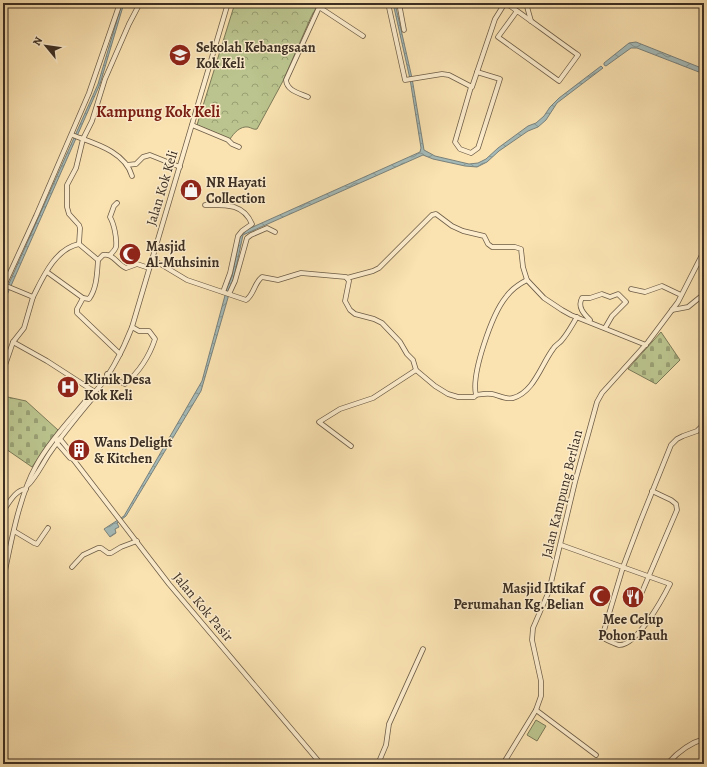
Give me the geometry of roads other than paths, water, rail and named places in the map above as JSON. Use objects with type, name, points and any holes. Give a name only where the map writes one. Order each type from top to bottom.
[{"type":"street","points":[[33,297],[12,288],[5,287],[73,135],[97,74],[120,3]]},
{"type":"street","points":[[79,244],[80,228],[78,223],[69,214],[66,201],[67,185],[76,168],[81,138],[92,121],[105,79],[129,24],[140,3]]},
{"type":"street","name":"Jalan Kok Keli","points":[[27,487],[32,482],[40,466],[58,441],[91,400],[120,354],[132,327],[228,3]]},
{"type":"street","points":[[388,3],[405,80],[442,74],[449,75],[471,87]]},
{"type":"street","points":[[399,3],[404,30]]},
{"type":"street","points":[[477,72],[500,79],[478,148],[471,153],[460,149],[455,142],[471,87],[495,19],[505,3],[517,11],[578,55],[559,81],[498,37],[517,11]]},
{"type":"street","points":[[526,3],[531,21]]},
{"type":"street","points":[[308,97],[292,90],[286,84],[286,80],[320,5],[363,36]]},
{"type":"street","points":[[192,125],[228,140],[232,144],[239,147]]},
{"type":"street","points":[[73,135],[109,150],[127,165],[132,176]]},
{"type":"street","points":[[127,165],[136,164],[143,157],[150,155],[180,167]]},
{"type":"street","points":[[110,255],[115,248],[116,242],[113,223],[110,217],[114,206],[117,203]]},
{"type":"street","points":[[206,205],[229,205],[235,207],[248,216],[252,224],[242,230],[238,236],[228,278],[223,292]]},
{"type":"street","points":[[152,259],[184,278],[243,300],[248,299],[258,280],[262,277],[278,280],[301,273],[348,278],[373,271],[378,268],[432,214],[436,214],[452,226],[484,236],[492,248],[519,248],[522,251],[523,267],[528,280],[544,298],[562,310],[577,317],[646,345]]},
{"type":"street","points":[[229,294],[235,281],[247,238],[267,228],[275,232]]},
{"type":"street","points":[[79,244],[98,260]]},
{"type":"street","points":[[3,371],[13,342],[24,328],[33,297],[47,272],[63,252],[71,246],[79,244]]},
{"type":"street","name":"Jalan Kampung Berlian","points":[[503,764],[536,710],[541,696],[540,681],[532,640],[533,628],[549,591],[575,482],[597,402],[602,394],[646,345],[672,310],[704,251]]},
{"type":"street","points":[[47,272],[83,298],[89,299],[93,292],[97,278],[98,260],[104,254],[110,255],[126,268],[137,264],[149,268]]},
{"type":"street","points":[[348,278],[349,281],[345,299],[346,305],[356,314],[382,323],[400,342],[407,354],[413,360],[416,370],[435,386],[448,394],[458,397],[474,397],[476,395],[493,394],[511,399],[519,396],[526,391],[545,365],[554,347],[561,342],[568,333],[577,317]]},
{"type":"street","points":[[476,395],[475,382],[481,353],[496,312],[506,297],[521,283],[528,280]]},
{"type":"street","points":[[631,289],[645,292],[662,286],[681,295]]},
{"type":"street","points":[[592,322],[585,315],[581,307],[580,302],[582,298],[590,298],[602,294],[610,297],[618,294],[626,302],[612,316],[605,328]]},
{"type":"street","points":[[672,310],[688,307],[704,294]]},
{"type":"street","points":[[83,298],[77,309],[77,313],[120,354]]},
{"type":"street","points":[[108,374],[125,384],[148,355],[155,339],[149,331],[144,332],[132,327]]},
{"type":"street","points":[[13,342],[47,361],[94,393]]},
{"type":"street","points":[[351,446],[319,422],[340,409],[373,398],[416,370]]},
{"type":"street","name":"Jalan Kok Keli","points":[[3,579],[14,531],[29,480],[36,465],[66,424],[94,393]]},
{"type":"street","points":[[45,453],[58,441],[65,429],[66,424]]},
{"type":"street","points":[[561,544],[623,567],[649,576],[670,584],[649,621],[639,633],[624,644],[618,645],[605,638],[603,634],[623,567],[671,445],[677,439],[697,431],[704,424]]},
{"type":"street","points":[[50,452],[58,449],[67,451],[65,432]]},
{"type":"street","name":"Jalan Kok Pasir","points":[[58,441],[73,456],[73,459],[169,584],[321,764]]},
{"type":"street","points":[[3,511],[19,492],[27,487]]},
{"type":"street","points":[[634,603],[636,597],[642,594],[677,510],[676,504],[671,500],[652,491]]},
{"type":"street","points":[[3,502],[8,505]]},
{"type":"street","points":[[14,531],[37,544],[48,528]]},
{"type":"street","points":[[72,567],[83,555],[98,548],[111,553],[121,547],[137,542]]},
{"type":"street","points":[[378,764],[386,745],[389,724],[423,648]]},
{"type":"street","points":[[536,710],[596,755]]},
{"type":"street","points":[[667,764],[683,748],[693,742],[704,739]]},
{"type":"water","points":[[122,3],[124,3],[100,84],[3,304],[3,297],[98,84]]},
{"type":"water","points":[[393,3],[395,3],[412,78],[424,150],[435,156],[469,164],[478,163],[486,159],[498,148],[528,126],[536,123],[559,98],[601,66],[603,68],[557,103],[546,120],[538,127],[528,131],[499,151],[487,162],[477,167],[433,159],[423,155],[243,235],[234,277],[201,391],[126,516],[117,523],[119,527],[115,529],[116,533],[110,537],[104,529],[124,516],[202,381],[227,288],[232,276],[240,237],[246,230],[420,152],[421,148],[410,79]]},
{"type":"water","points":[[636,42],[704,69],[704,74],[637,48],[631,48],[606,66],[604,65],[604,63],[629,43]]},
{"type":"place","name":"Sekolah Kebangsaan Kok Keli","points":[[180,55]]},
{"type":"place","name":"NR Hayati Collection","points":[[191,190]]},
{"type":"place","name":"Masjid Al-Muhsinin","points":[[130,254]]},
{"type":"place","name":"Klinik Desa Kok Keli","points":[[68,387]]},
{"type":"place","name":"Wans Delight & Kitchen","points":[[79,450]]},
{"type":"place","name":"Masjid Iktikaf Perumahan Kg. Belian","points":[[600,596]]},
{"type":"place","name":"Mee Celup Pohon Pauh","points":[[633,597]]},
{"type":"district","name":"Kampung Kok Keli","points":[[158,112]]}]
